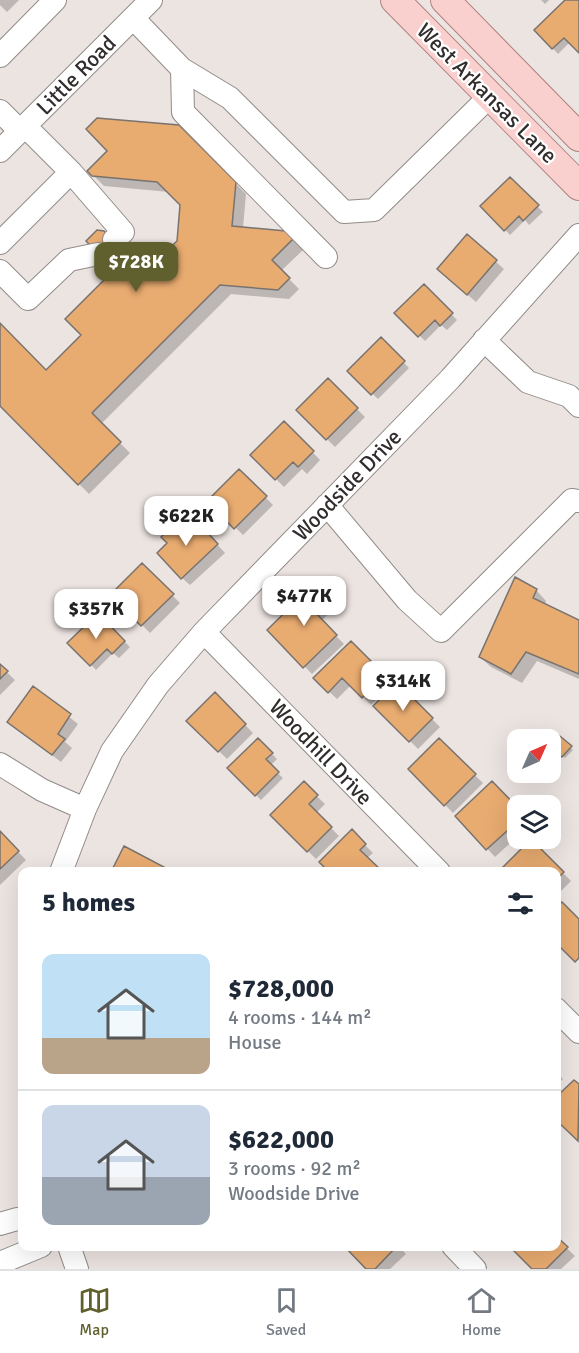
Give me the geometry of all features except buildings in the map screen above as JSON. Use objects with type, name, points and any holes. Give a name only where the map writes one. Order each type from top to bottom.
[{"type":"main road","name":"West Arkansas Lane","points":[[395,0],[579,186]]},
{"type":"main road","name":"West Arkansas Lane","points":[[444,0],[579,137]]},
{"type":"street","points":[[0,56],[55,0]]},
{"type":"street","points":[[139,7],[182,69],[230,98],[344,212],[374,210],[490,96]]},
{"type":"street","name":"Little Road","points":[[0,151],[139,7]]},
{"type":"street","points":[[182,69],[183,111],[326,257]]},
{"type":"street","points":[[0,111],[71,172],[123,232],[106,247],[69,260],[28,299],[0,271]]},
{"type":"street","points":[[0,243],[71,172]]},
{"type":"street","name":"Woodside Drive","points":[[63,867],[85,809],[112,751],[158,685],[204,632],[450,379],[579,234]]},
{"type":"street","points":[[484,340],[528,382],[569,396],[579,406]]},
{"type":"street","points":[[327,505],[407,600],[441,631],[572,500],[579,501]]},
{"type":"street","name":"Woodhill Drive","points":[[204,632],[434,867]]},
{"type":"street","points":[[0,764],[42,790],[85,809]]},
{"type":"street","points":[[561,1014],[579,1032]]},
{"type":"street","points":[[0,1224],[18,1219]]},
{"type":"street","points":[[2,1269],[0,1263],[29,1251]]},
{"type":"street","points":[[71,1251],[77,1269]]},
{"type":"street","points":[[458,1251],[475,1269]]}]
